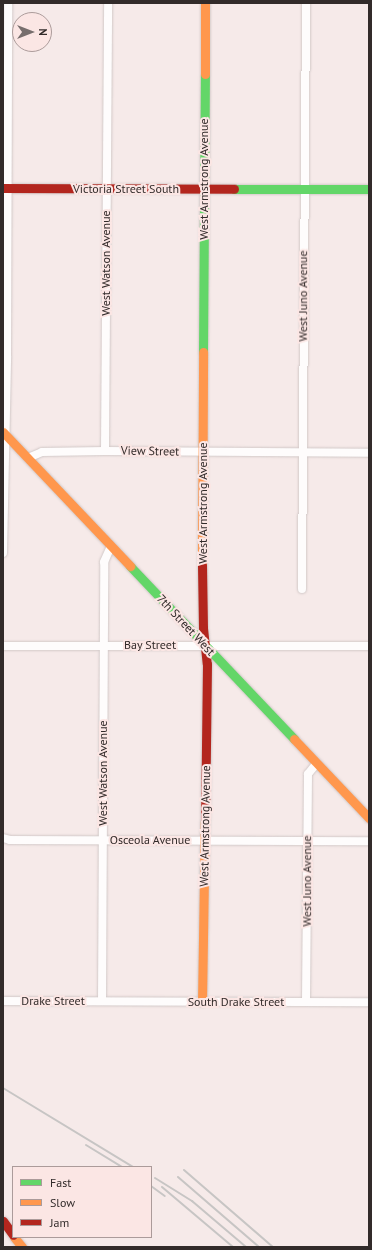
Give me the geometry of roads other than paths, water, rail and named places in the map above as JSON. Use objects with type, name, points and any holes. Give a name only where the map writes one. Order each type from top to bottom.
[{"type":"main road","name":"West Armstrong Avenue","points":[[202,1002],[207,672],[202,613],[205,3]]},
{"type":"main road","name":"Victoria Street South","points":[[5,188],[369,189]]},
{"type":"main road","name":"7th Street West","points":[[4,433],[369,818]]},
{"type":"main road","points":[[3,1221],[12,1233]]},
{"type":"main road","points":[[15,1238],[22,1247]]},
{"type":"street","points":[[3,553],[5,188],[8,3]]},
{"type":"street","name":"West Watson Avenue","points":[[105,451],[108,3]]},
{"type":"street","name":"West Juno Avenue","points":[[302,589],[303,189],[306,3]]},
{"type":"street","name":"View Street","points":[[28,458],[42,452],[105,451],[369,453]]},
{"type":"street","name":"West Watson Avenue","points":[[102,1001],[104,562],[111,546]]},
{"type":"street","name":"Bay Street","points":[[3,646],[369,646]]},
{"type":"street","name":"West Juno Avenue","points":[[306,1002],[308,774],[317,763]]},
{"type":"street","name":"Osceola Avenue","points":[[3,838],[369,841]]},
{"type":"street","name":"Drake Street","points":[[3,1000],[102,1001]]},
{"type":"street","name":"South Drake Street","points":[[102,1001],[369,1002]]},
{"type":"railway","points":[[3,1088],[131,1166]]},
{"type":"railway","points":[[86,1145],[120,1166]]},
{"type":"railway","points":[[184,1170],[273,1247]]},
{"type":"railway","points":[[178,1177],[259,1247]]},
{"type":"railway","points":[[155,1178],[192,1201],[246,1247]]},
{"type":"railway","points":[[152,1187],[165,1196]]},
{"type":"railway","points":[[162,1187],[233,1247]]}]
